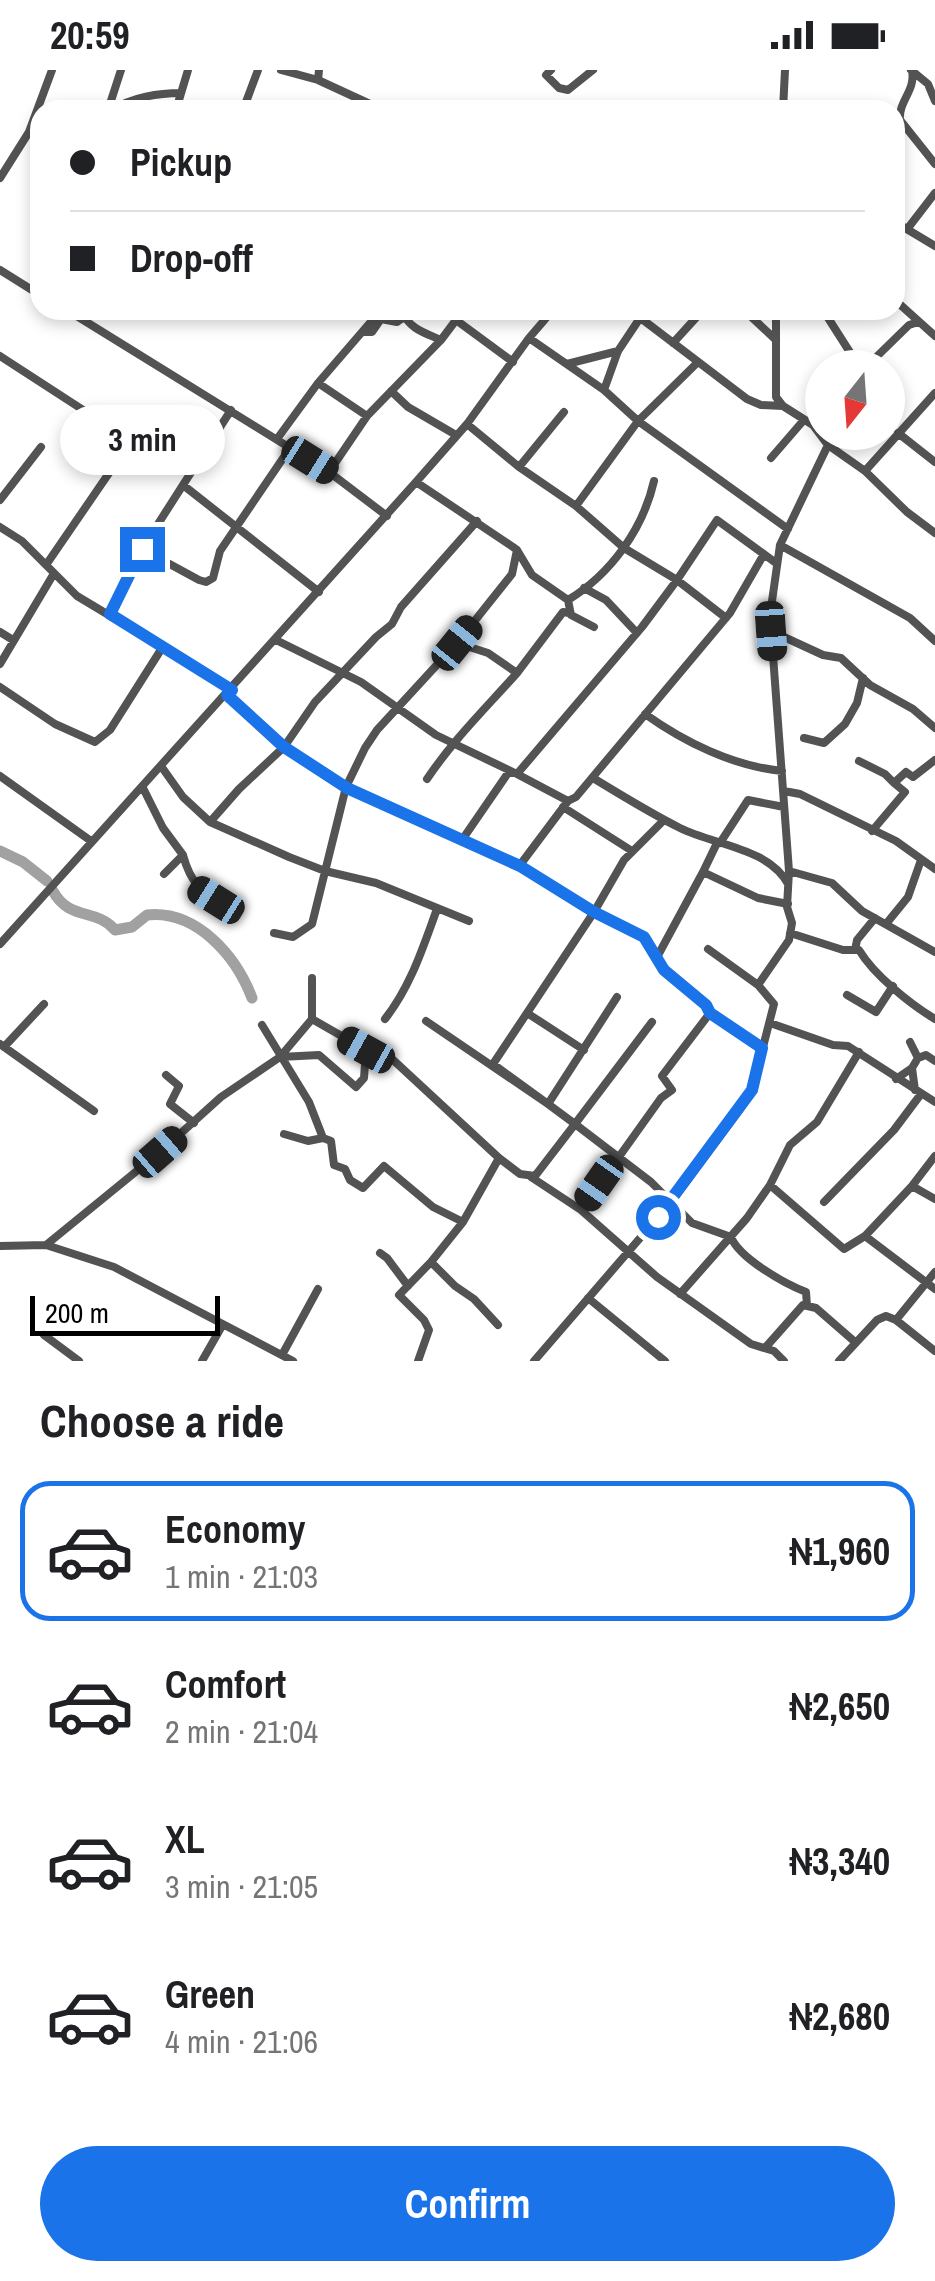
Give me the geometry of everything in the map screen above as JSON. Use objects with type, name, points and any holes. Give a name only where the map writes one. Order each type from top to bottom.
[{"type":"street","points":[[41,100],[52,70]]},
{"type":"street","points":[[113,100],[121,70]]},
{"type":"street","points":[[179,100],[188,70]]},
{"type":"street","points":[[247,100],[258,70]]},
{"type":"street","points":[[281,70],[318,75],[364,100]]},
{"type":"street","points":[[551,70],[546,74],[559,88],[568,90],[593,70]]},
{"type":"street","points":[[784,100],[785,70]]},
{"type":"street","points":[[911,71],[928,84],[935,101]]},
{"type":"street","points":[[905,100],[912,84],[911,71]]},
{"type":"street","points":[[138,100],[181,93]]},
{"type":"street","points":[[905,126],[935,164]]},
{"type":"street","points":[[0,178],[29,132]]},
{"type":"street","points":[[908,228],[935,193]]},
{"type":"street","points":[[905,227],[935,246]]},
{"type":"street","points":[[0,270],[30,289]]},
{"type":"street","points":[[905,310],[935,336]]},
{"type":"street","points":[[83,320],[329,472],[387,516]]},
{"type":"street","points":[[277,439],[318,383],[373,320]]},
{"type":"street","points":[[364,332],[372,332],[381,320]]},
{"type":"street","points":[[410,320],[427,336],[442,340]]},
{"type":"street","points":[[329,472],[367,416],[442,340],[456,320],[513,362]]},
{"type":"street","points":[[0,944],[4,934],[387,516],[467,424],[544,320]]},
{"type":"street","points":[[604,390],[618,351],[639,320]]},
{"type":"street","points":[[643,320],[747,399],[761,405],[783,406]]},
{"type":"street","points":[[673,343],[695,320]]},
{"type":"street","points":[[755,320],[776,340]]},
{"type":"street","points":[[771,458],[803,422],[783,406],[774,389],[776,320]]},
{"type":"street","points":[[830,320],[850,350]]},
{"type":"street","points":[[882,350],[918,322]]},
{"type":"street","points":[[529,338],[788,529]]},
{"type":"street","points":[[567,364],[618,351]]},
{"type":"street","points":[[0,356],[131,442],[46,565]]},
{"type":"street","points":[[576,506],[638,421],[698,362]]},
{"type":"street","points":[[318,383],[367,416]]},
{"type":"street","points":[[391,391],[408,407],[456,435]]},
{"type":"street","points":[[905,425],[935,393]]},
{"type":"street","points":[[110,614],[142,549],[231,410]]},
{"type":"street","points":[[519,467],[564,412]]},
{"type":"street","points":[[467,424],[519,467],[576,506],[624,548],[677,580],[726,618]]},
{"type":"street","points":[[905,438],[935,462]]},
{"type":"street","points":[[0,500],[41,447]]},
{"type":"street","points":[[142,549],[206,582],[213,578],[220,551],[290,448]]},
{"type":"street","points":[[758,985],[790,933],[771,631],[776,562],[780,545],[826,450]]},
{"type":"street","points":[[834,450],[865,471],[935,533]]},
{"type":"street","points":[[865,471],[883,450]]},
{"type":"street","points":[[568,600],[624,548],[648,509],[654,481]]},
{"type":"street","points":[[416,482],[516,550],[532,575],[568,600]]},
{"type":"street","points":[[183,485],[319,592]]},
{"type":"street","points":[[517,774],[636,633],[717,520],[776,562]]},
{"type":"street","points":[[210,822],[284,747],[315,702],[392,624],[401,607],[477,521]]},
{"type":"street","points":[[0,527],[22,541],[78,596],[229,692],[284,747],[346,787],[520,866],[594,912],[644,937],[670,978],[706,1005],[710,1013],[762,1048]]},
{"type":"street","points":[[780,545],[910,618],[935,641]]},
{"type":"street","points":[[274,933],[293,937],[312,924],[346,787],[370,740],[457,643],[512,574],[516,550]]},
{"type":"street","points":[[520,866],[565,804],[593,778],[726,618],[764,554]]},
{"type":"street","points":[[0,664],[53,575]]},
{"type":"street","points":[[584,588],[606,600],[636,633]]},
{"type":"street","points":[[568,600],[569,612]]},
{"type":"street","points":[[427,778],[452,742],[471,728],[477,715],[495,700],[563,612],[594,628]]},
{"type":"street","points":[[771,631],[823,655],[841,658],[935,728]]},
{"type":"street","points":[[0,632],[13,640]]},
{"type":"street","points":[[276,640],[344,674],[436,735],[517,774],[632,852]]},
{"type":"street","points":[[457,643],[488,654],[517,673]]},
{"type":"street","points":[[0,687],[55,724],[95,742],[110,730],[162,648]]},
{"type":"street","points":[[804,738],[824,742],[838,732],[857,703],[863,678]]},
{"type":"street","points":[[645,714],[696,746],[782,771]]},
{"type":"street","points":[[894,783],[906,772],[913,777],[920,775],[935,760]]},
{"type":"street","points":[[859,761],[886,774],[905,792],[872,832]]},
{"type":"street","points":[[161,766],[183,797],[210,822],[258,845],[325,870],[376,883],[469,921]]},
{"type":"street","points":[[462,840],[508,773],[517,774]]},
{"type":"street","points":[[0,776],[91,840]]},
{"type":"street","points":[[593,778],[664,820],[768,864],[784,876],[788,885]]},
{"type":"street","points":[[142,786],[162,828],[183,855],[189,878],[234,911]]},
{"type":"street","points":[[784,791],[800,794],[896,841],[930,863],[886,924]]},
{"type":"street","points":[[656,958],[718,843],[748,800],[784,807]]},
{"type":"street","points":[[664,820],[617,870],[594,912],[494,1064],[618,1156],[692,1223],[731,1237],[734,1245],[756,1265],[806,1292],[807,1306]]},
{"type":"street","points":[[164,874],[183,855]]},
{"type":"street","points":[[768,864],[832,883],[875,918],[935,952]]},
{"type":"street","points":[[703,872],[758,898],[788,904]]},
{"type":"street","points":[[385,1019],[413,974],[437,909]]},
{"type":"street","points":[[854,950],[875,918]]},
{"type":"street","points":[[790,933],[826,946],[859,950],[892,986],[935,1019]]},
{"type":"street","points":[[534,1361],[672,1201],[752,1090],[774,1004],[758,985],[708,948]]},
{"type":"street","points":[[46,1245],[221,1097],[280,1056],[312,1020],[312,978]]},
{"type":"street","points":[[846,995],[876,1012],[892,986]]},
{"type":"street","points":[[548,1104],[618,997]]},
{"type":"street","points":[[44,1004],[2,1046],[71,1091],[94,1111]]},
{"type":"street","points":[[527,1012],[584,1050]]},
{"type":"street","points":[[581,1210],[661,1098],[672,1090],[662,1076],[710,1013]]},
{"type":"street","points":[[312,1020],[366,1050]]},
{"type":"street","points":[[426,1021],[548,1104]]},
{"type":"street","points":[[531,1178],[538,1175],[652,1022]]},
{"type":"street","points":[[770,1023],[859,1052],[935,1102]]},
{"type":"street","points":[[262,1026],[309,1102],[323,1138]]},
{"type":"street","points":[[910,1042],[918,1058]]},
{"type":"street","points":[[366,1050],[372,1047],[391,1058],[499,1158],[581,1210],[680,1294],[750,1344],[774,1351],[784,1361]]},
{"type":"street","points":[[280,1056],[319,1055],[356,1087],[364,1078],[366,1050]]},
{"type":"street","points":[[680,1294],[731,1237],[770,1185],[790,1145],[817,1122],[859,1052]]},
{"type":"street","points":[[896,1079],[912,1068],[918,1058],[926,1055],[935,1061]]},
{"type":"street","points":[[824,1202],[894,1130],[918,1092],[912,1068]]},
{"type":"street","points":[[166,1076],[179,1086],[171,1105],[194,1123]]},
{"type":"street","points":[[284,1134],[308,1141],[331,1141],[334,1165],[345,1170],[350,1180],[362,1188],[384,1166],[434,1208],[462,1222]]},
{"type":"street","points":[[770,1185],[847,1250],[912,1186],[935,1156]]},
{"type":"street","points":[[418,1361],[429,1330],[399,1295],[432,1262],[462,1222],[499,1158]]},
{"type":"street","points":[[912,1186],[935,1199]]},
{"type":"street","points":[[865,1236],[935,1289]]},
{"type":"street","points":[[0,1246],[46,1245],[114,1267],[294,1361]]},
{"type":"street","points":[[380,1254],[408,1286]]},
{"type":"street","points":[[432,1262],[498,1325]]},
{"type":"street","points":[[896,1320],[935,1272]]},
{"type":"street","points":[[282,1356],[318,1289]]},
{"type":"street","points":[[588,1298],[666,1361]]},
{"type":"street","points":[[766,1348],[798,1308],[807,1306],[816,1308],[855,1342]]},
{"type":"street","points":[[839,1361],[877,1320],[886,1316],[935,1351]]},
{"type":"street","points":[[202,1361],[222,1326]]},
{"type":"street","points":[[44,1335],[79,1361]]},
{"type":"waterway","points":[[0,851],[23,862],[47,881]]},
{"type":"waterway","points":[[53,891],[67,907],[100,919],[115,930],[132,927],[147,915],[165,915],[198,928],[225,952],[252,998]]},
{"type":"route","points":[[142,549],[110,614],[232,690],[227,695],[268,734],[335,781],[520,866],[594,912],[644,937],[670,978],[706,1005],[710,1013],[762,1048],[752,1090],[658,1217]]}]
